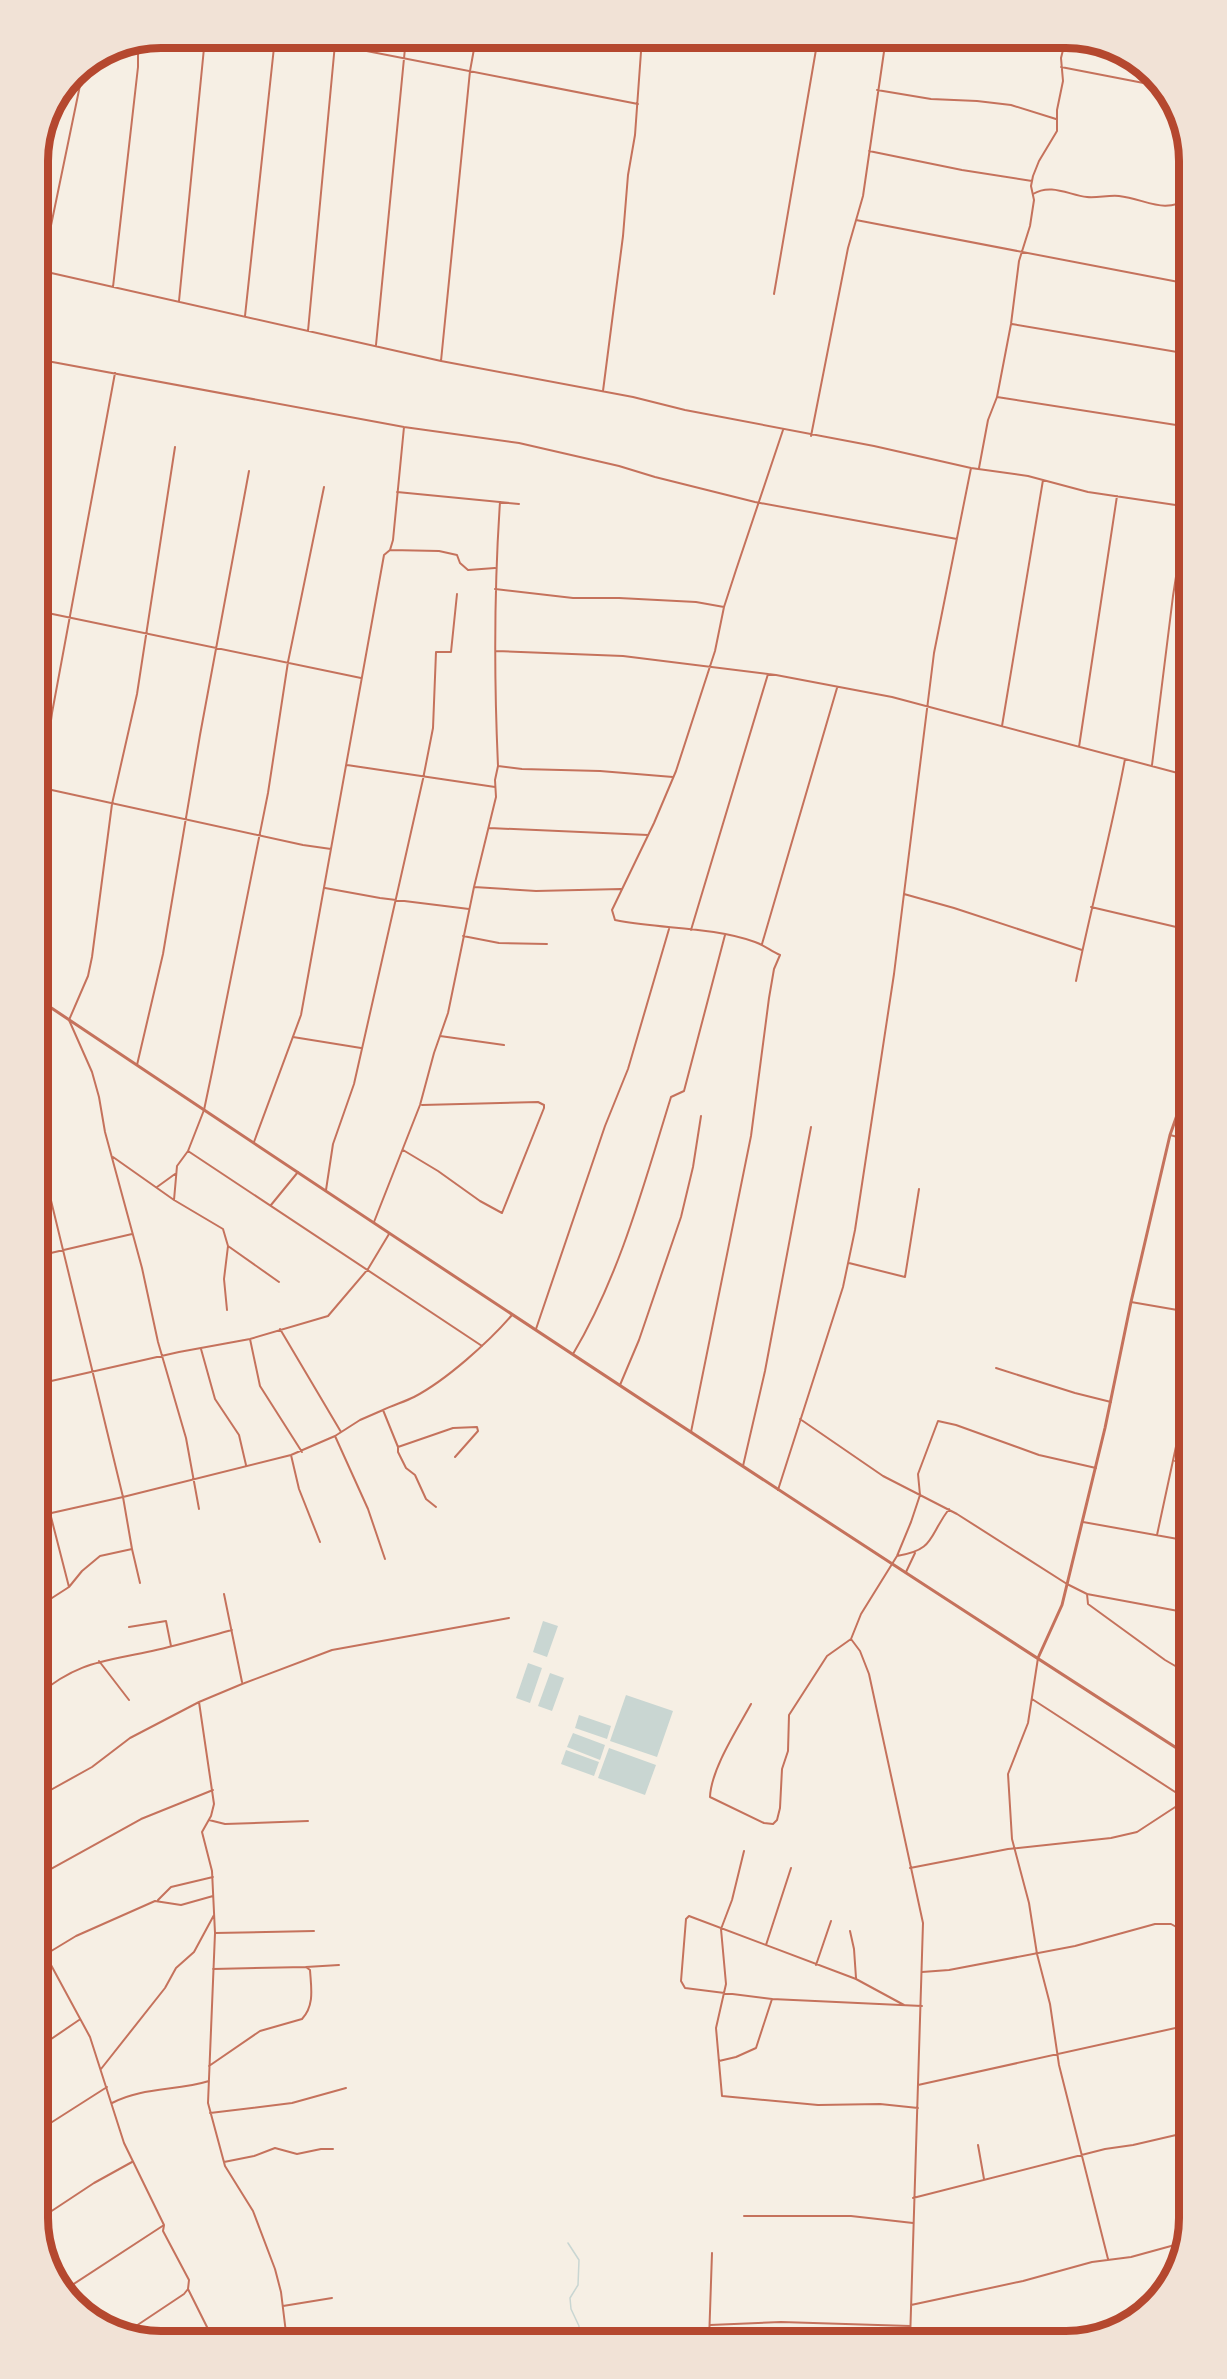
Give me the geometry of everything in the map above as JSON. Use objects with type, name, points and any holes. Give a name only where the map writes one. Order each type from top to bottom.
[{"type":"street","points":[[179,302],[204,48]]},
{"type":"street","points":[[245,316],[274,48]]},
{"type":"street","points":[[308,331],[335,48]]},
{"type":"street","points":[[355,48],[638,104]]},
{"type":"street","points":[[376,346],[405,48]]},
{"type":"street","points":[[441,361],[474,48]]},
{"type":"street","points":[[603,391],[638,104],[641,48]]},
{"type":"street","points":[[774,294],[816,48]]},
{"type":"street","points":[[811,436],[848,248],[863,195],[884,48]]},
{"type":"street","points":[[979,468],[988,420],[997,397],[1011,324],[1019,261],[1030,226],[1032,181],[1038,160],[1056,136],[1056,119],[1063,81],[1061,67],[1064,48]]},
{"type":"street","points":[[113,288],[138,50]]},
{"type":"street","points":[[1061,67],[1149,84]]},
{"type":"street","points":[[48,233],[81,81]]},
{"type":"street","points":[[74,89],[79,90]]},
{"type":"street","points":[[877,90],[931,99],[1011,105],[1056,119]]},
{"type":"street","points":[[869,151],[962,170],[1032,181]]},
{"type":"street","points":[[1033,194],[1042,190],[1062,190],[1086,197],[1115,195],[1134,198],[1156,206],[1179,204]]},
{"type":"street","points":[[856,219],[1179,282]]},
{"type":"street","points":[[48,272],[441,361],[603,391],[670,407],[811,436],[874,446],[971,468],[1043,480],[1088,492],[1179,505]]},
{"type":"street","points":[[1011,324],[1179,352]]},
{"type":"street","points":[[48,361],[404,427],[519,443],[619,466],[758,503],[957,539]]},
{"type":"street","points":[[48,738],[116,373]]},
{"type":"street","points":[[997,397],[1179,425]]},
{"type":"street","points":[[254,1142],[301,1015],[384,555],[390,550],[393,540],[404,427]]},
{"type":"street","points":[[691,1432],[715,1323],[757,1104],[767,1010],[774,969],[780,955],[761,945],[725,935],[615,920],[612,910],[673,777],[710,665],[724,607],[783,430]]},
{"type":"street","points":[[175,447],[137,694],[112,804],[92,957],[88,976],[69,1020],[99,1097],[105,1132],[162,1356],[186,1438],[199,1509]]},
{"type":"street","points":[[778,1490],[849,1263],[881,1068],[929,708],[934,653],[971,468]]},
{"type":"street","points":[[137,1065],[161,964],[228,575],[249,471]]},
{"type":"street","points":[[1002,727],[1043,480]]},
{"type":"street","points":[[174,1200],[175,1174],[180,1159],[188,1151],[204,1110],[268,793],[288,662],[324,487]]},
{"type":"street","points":[[397,492],[519,504]]},
{"type":"street","points":[[1079,747],[1117,496]]},
{"type":"street","points":[[374,1222],[420,1105],[457,977],[463,936],[496,797],[498,766],[495,568],[500,502]]},
{"type":"street","points":[[390,550],[439,551],[457,555],[460,563],[468,570],[495,568]]},
{"type":"street","points":[[1152,765],[1179,560]]},
{"type":"street","points":[[495,589],[573,598],[696,602],[724,607]]},
{"type":"street","points":[[326,1190],[333,1144],[354,1084],[424,776],[433,728],[436,652],[451,651],[457,594]]},
{"type":"street","points":[[48,614],[362,678]]},
{"type":"street","points":[[495,651],[604,654],[710,665],[768,674],[892,697],[1179,773]]},
{"type":"street","points":[[691,930],[768,674]]},
{"type":"street","points":[[761,945],[837,688]]},
{"type":"street","points":[[1076,981],[1091,907],[1113,827],[1125,759]]},
{"type":"street","points":[[347,765],[495,787]]},
{"type":"street","points":[[498,766],[673,777]]},
{"type":"street","points":[[48,789],[332,849]]},
{"type":"street","points":[[488,828],[648,835]]},
{"type":"street","points":[[474,887],[536,891],[621,889]]},
{"type":"street","points":[[325,888],[469,909]]},
{"type":"street","points":[[904,894],[1082,950]]},
{"type":"street","points":[[1091,907],[1179,927]]},
{"type":"street","points":[[536,1329],[608,1118],[628,1069],[669,929]]},
{"type":"street","points":[[573,1353],[590,1326],[611,1277],[671,1097],[684,1091],[725,935]]},
{"type":"street","points":[[463,936],[499,943],[547,944]]},
{"type":"street","points":[[48,1006],[778,1490],[1179,1749]]},
{"type":"street","points":[[293,1036],[361,1048]]},
{"type":"street","points":[[440,1036],[504,1045]]},
{"type":"street","points":[[403,1150],[502,1213],[544,1108],[544,1105],[538,1102],[420,1105]]},
{"type":"street","points":[[1107,2259],[1058,2055],[1029,1903],[1015,1848],[1008,1795],[1008,1774],[1028,1723],[1038,1658],[1062,1605],[1096,1468],[1131,1302],[1170,1135],[1179,1111]]},
{"type":"street","points":[[620,1385],[639,1340],[681,1217],[693,1167],[700,1116]]},
{"type":"street","points":[[743,1466],[765,1371],[811,1127]]},
{"type":"street","points":[[1170,1135],[1179,1137]]},
{"type":"street","points":[[188,1151],[482,1346]]},
{"type":"street","points":[[113,1157],[174,1200],[223,1229],[228,1246],[224,1279],[227,1310]]},
{"type":"street","points":[[271,1205],[299,1171]]},
{"type":"street","points":[[157,1187],[175,1174]]},
{"type":"street","points":[[849,1263],[905,1277],[919,1189]]},
{"type":"street","points":[[48,1190],[123,1497],[140,1583]]},
{"type":"street","points":[[48,1382],[250,1339],[332,1314],[344,1295],[368,1269],[389,1233]]},
{"type":"street","points":[[48,1254],[132,1234]]},
{"type":"street","points":[[228,1246],[279,1282]]},
{"type":"street","points":[[1131,1302],[1179,1310]]},
{"type":"street","points":[[50,1513],[302,1452],[383,1410],[414,1397],[482,1346],[513,1314]]},
{"type":"street","points":[[280,1329],[341,1432]]},
{"type":"street","points":[[250,1339],[260,1386],[302,1452]]},
{"type":"street","points":[[201,1349],[215,1399],[239,1435],[247,1466]]},
{"type":"street","points":[[996,1368],[1111,1402]]},
{"type":"street","points":[[383,1410],[406,1468],[415,1474],[426,1499],[436,1507]]},
{"type":"street","points":[[800,1419],[883,1476],[949,1509],[1087,1594],[1179,1611]]},
{"type":"street","points":[[751,1704],[725,1751],[711,1788],[710,1797],[764,1823],[773,1824],[779,1815],[782,1769],[789,1741],[789,1715],[827,1656],[851,1639],[861,1614],[897,1556],[920,1495],[918,1474],[935,1427],[940,1420],[1029,1452],[1096,1468]]},
{"type":"street","points":[[398,1447],[453,1428],[477,1426],[478,1431],[455,1457]]},
{"type":"street","points":[[335,1436],[368,1509],[385,1559]]},
{"type":"street","points":[[1157,1535],[1179,1436]]},
{"type":"street","points":[[291,1455],[299,1489],[320,1542]]},
{"type":"street","points":[[1174,1461],[1179,1462]]},
{"type":"street","points":[[48,1500],[69,1587]]},
{"type":"street","points":[[897,1556],[915,1553],[927,1546],[934,1530],[949,1509]]},
{"type":"street","points":[[1081,1522],[1179,1539]]},
{"type":"street","points":[[48,1601],[69,1587],[82,1571],[100,1556],[132,1549]]},
{"type":"street","points":[[906,1572],[915,1553]]},
{"type":"street","points":[[224,1594],[242,1684]]},
{"type":"street","points":[[1087,1594],[1088,1604],[1179,1668]]},
{"type":"street","points":[[48,1791],[92,1767],[130,1738],[199,1702],[332,1650],[509,1618]]},
{"type":"street","points":[[129,1627],[167,1622],[171,1647]]},
{"type":"street","points":[[48,1688],[67,1674],[99,1661],[171,1647],[232,1630]]},
{"type":"street","points":[[851,1639],[860,1651],[869,1674],[923,1923],[910,2331]]},
{"type":"street","points":[[99,1661],[129,1700]]},
{"type":"street","points":[[1032,1699],[1179,1794]]},
{"type":"street","points":[[199,1702],[213,1790],[213,1806],[202,1832],[213,1877],[215,1933],[209,2066],[210,2113],[224,2162],[252,2211],[275,2269],[286,2331]]},
{"type":"street","points":[[48,1870],[141,1819],[213,1790]]},
{"type":"street","points":[[910,1868],[1015,1848],[1111,1838],[1137,1832],[1179,1806]]},
{"type":"street","points":[[209,1820],[225,1824],[308,1821]]},
{"type":"street","points":[[744,1851],[732,1900],[721,1929],[726,1984],[716,2028],[721,2094],[725,2098],[818,2105],[880,2104],[918,2108]]},
{"type":"street","points":[[766,1946],[791,1868]]},
{"type":"street","points":[[48,1952],[100,1924],[158,1900],[171,1887],[213,1877]]},
{"type":"street","points":[[158,1900],[181,1905],[213,1896]]},
{"type":"street","points":[[101,2070],[165,1988],[176,1968],[194,1952],[214,1915]]},
{"type":"street","points":[[904,2005],[856,1980],[687,1917],[682,1950],[681,1981],[685,1988],[772,2000],[922,2006]]},
{"type":"street","points":[[816,1965],[831,1921]]},
{"type":"street","points":[[922,1972],[949,1970],[1037,1954],[1155,1924],[1172,1924],[1179,1928]]},
{"type":"street","points":[[215,1933],[314,1931]]},
{"type":"street","points":[[850,1931],[856,1980]]},
{"type":"street","points":[[48,1962],[90,2037],[132,2162],[164,2225],[163,2231],[189,2280],[188,2289],[184,2294],[134,2328]]},
{"type":"street","points":[[212,1969],[339,1965]]},
{"type":"street","points":[[209,2066],[260,2031],[305,2017],[312,1995],[310,1970],[306,1967]]},
{"type":"street","points":[[718,2061],[756,2048],[772,2000]]},
{"type":"street","points":[[48,2041],[79,2020]]},
{"type":"street","points":[[918,2085],[1179,2027]]},
{"type":"street","points":[[111,2103],[142,2092],[189,2087],[209,2081]]},
{"type":"street","points":[[48,2125],[107,2087]]},
{"type":"street","points":[[210,2113],[292,2103],[346,2088]]},
{"type":"street","points":[[913,2198],[984,2179],[1179,2134]]},
{"type":"street","points":[[978,2145],[984,2179]]},
{"type":"street","points":[[224,2162],[254,2156],[275,2148],[297,2154],[333,2149]]},
{"type":"street","points":[[48,2213],[87,2187],[132,2162]]},
{"type":"street","points":[[744,2216],[851,2216],[913,2223]]},
{"type":"street","points":[[70,2286],[164,2225]]},
{"type":"street","points":[[911,2305],[1029,2280],[1107,2259],[1131,2257],[1176,2245]]},
{"type":"street","points":[[710,2331],[712,2253]]},
{"type":"street","points":[[188,2289],[209,2331]]},
{"type":"street","points":[[283,2306],[332,2298]]},
{"type":"street","points":[[711,2325],[781,2322],[910,2326]]},
{"type":"street","points":[[611,2328],[636,2331]]},
{"type":"shaded area","points":[[543,1621],[558,1626],[547,1657],[533,1652]]},
{"type":"shaded area","points":[[528,1663],[542,1668],[530,1703],[516,1698]]},
{"type":"shaded area","points":[[550,1673],[564,1678],[552,1711],[538,1706]]},
{"type":"shaded area","points":[[626,1695],[673,1711],[657,1757],[610,1741]]},
{"type":"shaded area","points":[[579,1715],[611,1726],[607,1739],[575,1728]]},
{"type":"shaded area","points":[[573,1733],[605,1745],[600,1760],[567,1747]]},
{"type":"shaded area","points":[[609,1748],[656,1765],[645,1795],[598,1778]]},
{"type":"shaded area","points":[[566,1750],[599,1762],[594,1776],[561,1764]]},
{"type":"waterway","points":[[568,2243],[579,2260],[578,2285],[570,2298],[571,2309],[579,2326],[579,2331]]}]
